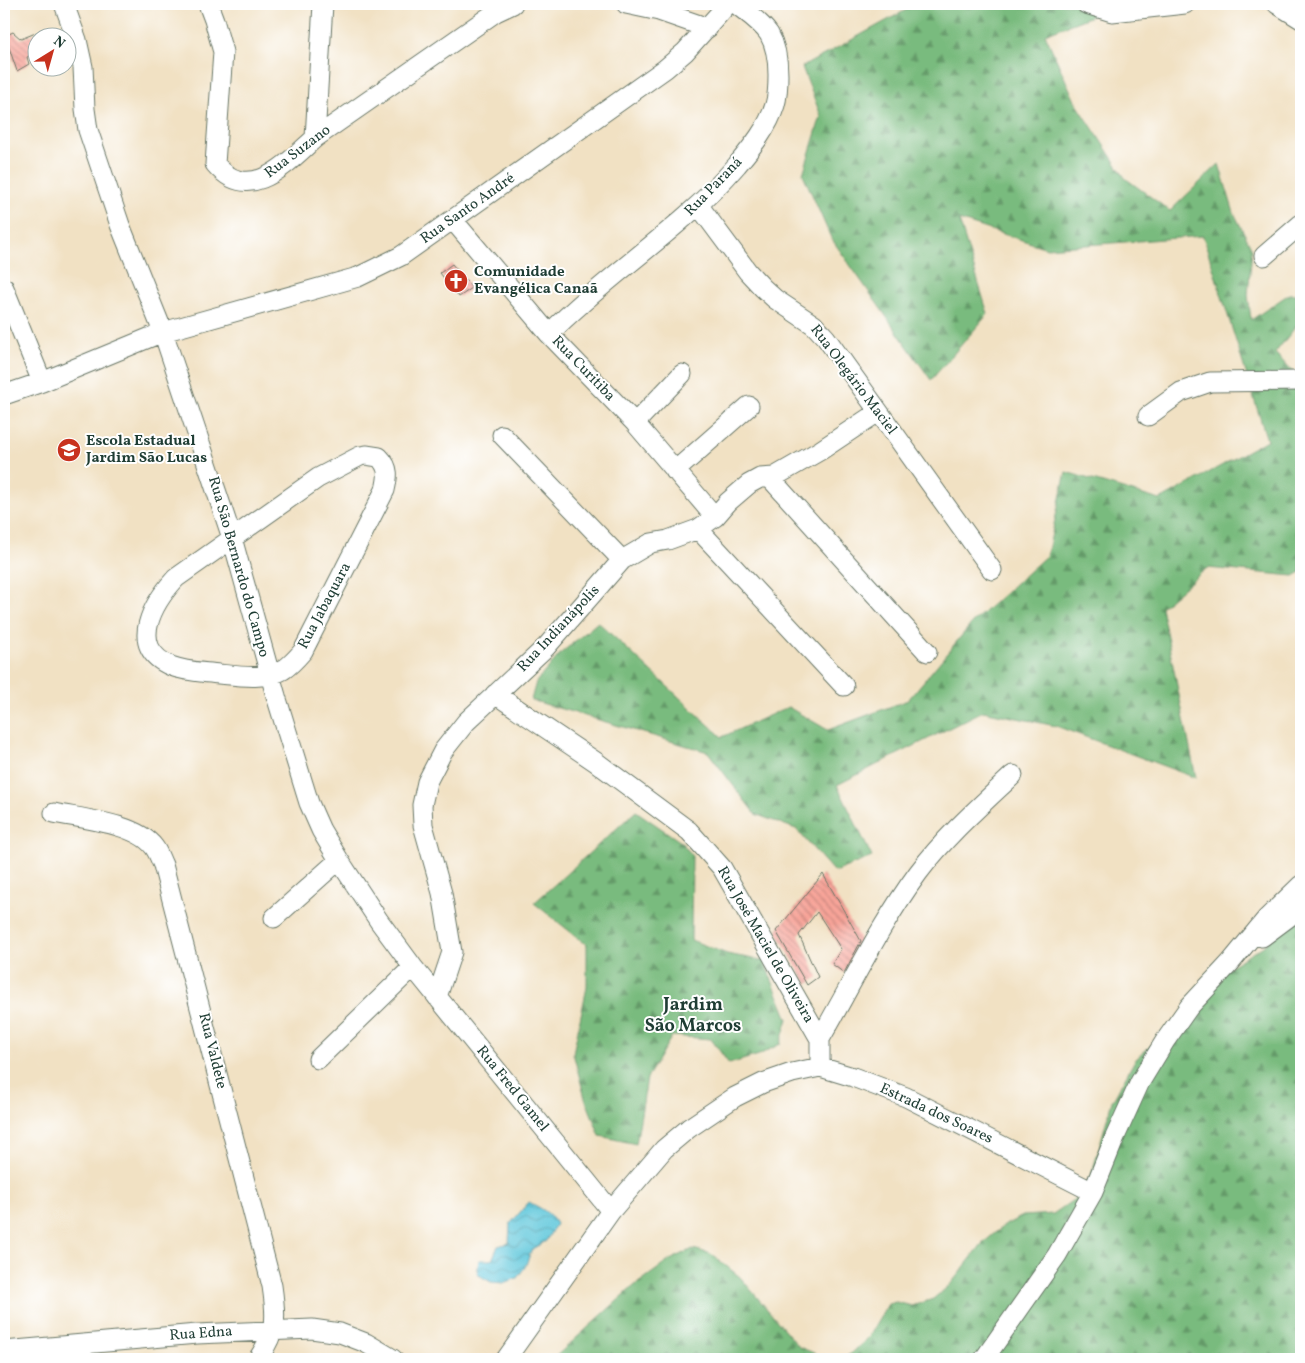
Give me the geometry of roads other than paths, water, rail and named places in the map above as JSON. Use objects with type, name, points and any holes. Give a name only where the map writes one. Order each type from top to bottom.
[{"type":"street","name":"Rua São Bernardo do Campo","points":[[64,4],[77,40],[83,67],[88,130],[120,225],[163,332],[232,538],[296,765],[309,803],[321,830],[339,860],[379,921],[413,967]]},
{"type":"street","name":"Rua Suzano","points":[[208,4],[223,52],[215,164],[224,174],[241,182],[260,181],[293,158],[315,138],[496,12],[513,4]]},
{"type":"street","points":[[315,138],[323,4]]},
{"type":"street","points":[[626,4],[659,11],[708,28]]},
{"type":"street","name":"Rua Santo André","points":[[4,396],[163,332],[358,277],[401,256],[665,69],[685,52],[728,4]]},
{"type":"street","name":"Rua Paraná","points":[[548,334],[575,308],[699,206],[753,146],[768,121],[776,104],[778,64],[773,43],[763,27],[736,4]]},
{"type":"street","points":[[1086,4],[1112,12],[1185,4]]},
{"type":"street","points":[[1277,4],[1301,19]]},
{"type":"street","name":"Rua Olegário Maciel","points":[[699,206],[748,272],[763,288],[775,299],[814,325],[826,338],[992,570]]},
{"type":"street","name":"Rua Curitiba","points":[[453,220],[548,334],[635,423],[715,517]]},
{"type":"street","points":[[1264,256],[1301,224]]},
{"type":"street","points":[[4,288],[42,382]]},
{"type":"street","points":[[635,423],[682,374]]},
{"type":"street","points":[[1148,416],[1181,392],[1210,382],[1301,381]]},
{"type":"street","points":[[675,471],[749,406]]},
{"type":"street","name":"Rua Indianápolis","points":[[437,997],[452,952],[442,893],[424,825],[422,805],[427,782],[443,751],[466,722],[546,647],[622,560],[651,543],[668,540],[698,529],[715,517],[728,502],[750,484],[760,478],[774,477],[821,450],[878,412]]},
{"type":"street","points":[[502,435],[622,560]]},
{"type":"street","name":"Rua Jabaquara","points":[[373,455],[379,457],[387,468],[389,475],[377,508],[302,651],[283,670],[270,674],[239,676],[184,670],[169,665],[158,658],[150,648],[146,631],[153,609],[162,592],[176,578],[318,478],[360,456],[373,455]]},
{"type":"street","points":[[770,478],[927,652]]},
{"type":"street","points":[[698,529],[844,686]]},
{"type":"street","name":"Rua José Maciel de Oliveira","points":[[495,694],[596,762],[689,831],[722,868],[820,1040],[820,1067]]},
{"type":"street","points":[[820,1040],[887,921],[919,873],[952,833],[1014,775]]},
{"type":"street","name":"Rua Valdete","points":[[54,813],[120,827],[141,836],[153,846],[163,865],[272,1286],[275,1309],[274,1330],[258,1359]]},
{"type":"street","points":[[274,918],[339,860]]},
{"type":"street","points":[[984,1359],[1057,1255],[1093,1192],[1140,1082],[1165,1041],[1189,1007],[1230,963],[1267,918],[1301,886]]},
{"type":"street","points":[[1230,963],[1301,908]]},
{"type":"street","points":[[318,1059],[413,967]]},
{"type":"street","name":"Rua Fred Gamel","points":[[413,967],[611,1211]]},
{"type":"street","name":"Estrada dos Soares","points":[[611,1211],[664,1149],[689,1128],[735,1097],[763,1083],[792,1073],[820,1067],[906,1097],[1093,1192]]},
{"type":"street","points":[[506,1359],[611,1211]]},
{"type":"street","name":"Rua Edna","points":[[4,1351],[197,1334],[312,1329],[340,1333],[366,1343],[393,1359]]},
{"type":"water","points":[[529,1202],[548,1213],[556,1224],[546,1241],[532,1249],[525,1267],[517,1278],[503,1283],[491,1282],[477,1274],[479,1260],[492,1260],[498,1246],[509,1243],[510,1224]]},
{"type":"place","name":"Comunidade Evangélica Canaã","points":[[456,281]]},
{"type":"place","name":"Escola Estadual Jardim São Lucas","points":[[69,450]]},
{"type":"district","name":"Jardim São Marcos","points":[[693,1015]]}]
